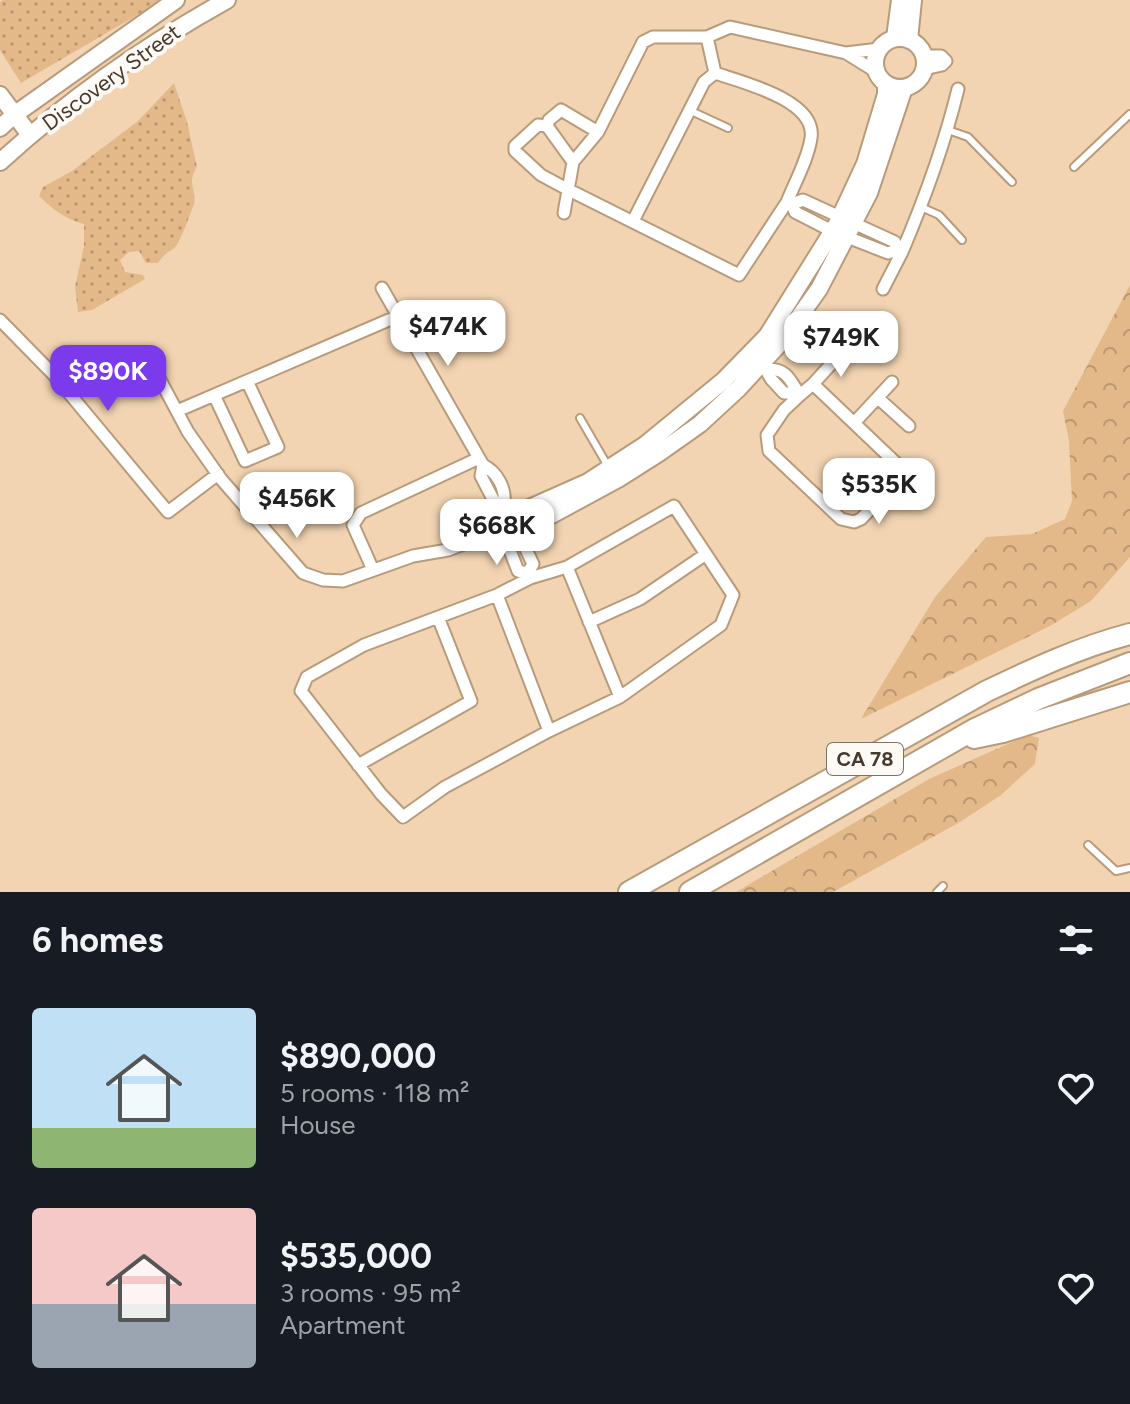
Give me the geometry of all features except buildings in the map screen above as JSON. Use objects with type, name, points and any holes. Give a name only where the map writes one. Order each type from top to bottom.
[{"type":"highway","name":"CA 78","points":[[629,892],[987,691],[1130,633]]},
{"type":"highway","name":"CA 78","points":[[690,892],[950,742],[1038,699],[1130,663]]},
{"type":"highway","points":[[950,742],[1003,732],[1130,692]]},
{"type":"street","name":"Discovery Street","points":[[0,128],[176,0]]},
{"type":"street","name":"Discovery Street","points":[[0,162],[30,135],[174,31],[227,0]]},
{"type":"street","points":[[900,0],[902,39]]},
{"type":"street","points":[[902,39],[913,0]]},
{"type":"street","points":[[564,213],[573,162],[598,132],[643,42],[653,37],[707,37],[730,27],[846,53],[875,71],[886,84],[904,88],[917,81],[924,62],[916,44],[902,39],[879,49],[846,53]]},
{"type":"street","points":[[707,37],[715,73]]},
{"type":"street","points":[[875,71],[879,49]]},
{"type":"street","points":[[924,62],[942,65],[952,61]]},
{"type":"street","points":[[633,221],[704,82],[715,73]]},
{"type":"street","points":[[573,162],[547,126],[538,125],[515,146],[515,151],[541,175],[739,275],[790,203],[812,129],[807,119],[779,94],[715,73]]},
{"type":"street","points":[[150,361],[177,411],[218,474],[303,573],[323,580],[343,581],[413,556],[448,550],[511,526],[533,525],[618,479],[700,424],[738,389],[819,289],[865,164],[886,94],[886,84]]},
{"type":"street","points":[[843,227],[869,193],[904,88]]},
{"type":"street","points":[[883,289],[921,207],[948,130],[958,89]]},
{"type":"street","points":[[0,95],[30,135]]},
{"type":"street","points":[[547,126],[549,120],[561,110],[598,132]]},
{"type":"street","points":[[790,203],[803,200],[888,253],[900,251]]},
{"type":"street","points":[[382,288],[481,462],[481,476],[494,501],[504,504],[514,543],[509,548],[518,571],[529,576]]},
{"type":"street","points":[[177,411],[398,316]]},
{"type":"street","points":[[0,320],[54,375],[168,512],[218,474]]},
{"type":"street","points":[[813,384],[898,465],[900,471],[900,478],[868,513],[854,522],[841,519],[769,451],[767,435],[784,410],[843,351]]},
{"type":"street","points":[[511,526],[525,510],[588,482],[645,445],[723,381],[759,362],[779,369],[795,381],[799,394]]},
{"type":"street","points":[[214,395],[245,461],[278,447],[247,381]]},
{"type":"street","points":[[854,423],[892,382]]},
{"type":"street","points":[[878,398],[909,426]]},
{"type":"street","points":[[373,570],[353,525],[361,513],[481,462]]},
{"type":"street","points":[[674,506],[733,595],[721,625],[620,697],[445,787],[403,817],[301,691],[307,677],[364,645],[497,595],[529,576],[567,567],[674,506]]},
{"type":"street","points":[[589,622],[640,599],[706,554]]},
{"type":"street","points":[[567,567],[620,697]]},
{"type":"street","points":[[497,595],[549,731]]},
{"type":"street","points":[[358,765],[471,701],[438,617]]},
{"type":"lane","points":[[689,110],[728,128]]},
{"type":"lane","points":[[1074,167],[1130,114]]},
{"type":"lane","points":[[948,130],[968,137],[1012,182]]},
{"type":"lane","points":[[921,207],[939,215],[962,240]]},
{"type":"lane","points":[[580,418],[609,468]]},
{"type":"lane","points":[[1088,845],[1116,871],[1130,868]]},
{"type":"lane","points":[[937,892],[943,886]]},
{"type":"green space","points":[[163,0],[21,83],[0,50],[0,2]]},
{"type":"green space","points":[[174,83],[197,167],[192,178],[194,204],[183,233],[176,246],[158,263],[146,263],[139,251],[129,252],[120,260],[125,272],[143,275],[145,279],[92,310],[78,312],[75,287],[84,246],[84,224],[60,213],[39,196],[43,187],[72,171],[138,121]]},
{"type":"green space","points":[[1130,285],[1130,557],[1091,601],[1050,626],[861,719],[935,597],[986,537],[1032,534],[1065,519],[1072,501],[1069,441],[1063,411]]},
{"type":"green space","points":[[1028,735],[1039,738],[1035,764],[1001,795],[960,822],[833,892],[736,892],[929,779]]}]
